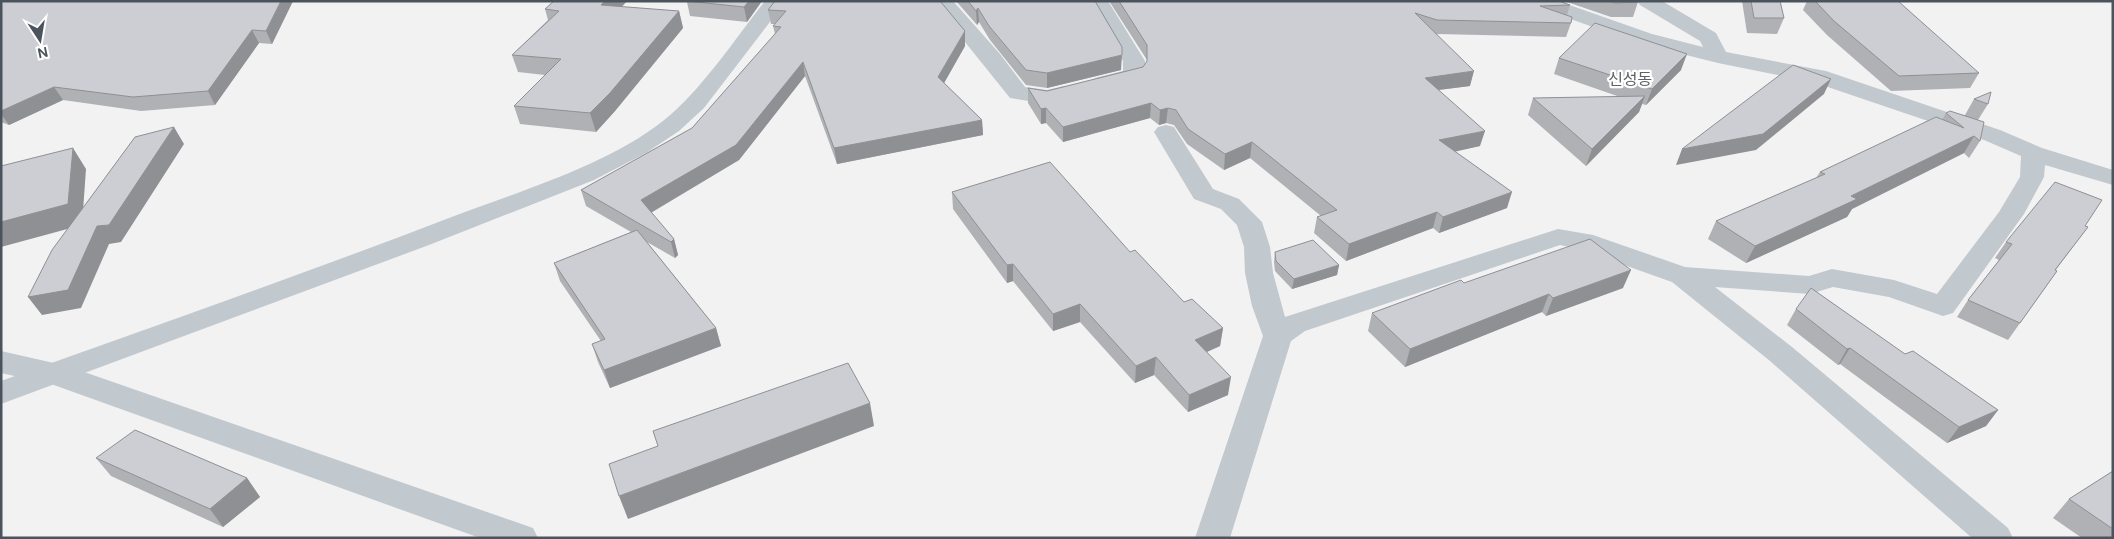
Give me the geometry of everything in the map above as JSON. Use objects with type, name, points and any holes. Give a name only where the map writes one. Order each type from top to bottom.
[{"type":"street","points":[[1,393],[541,194],[585,175],[638,148],[671,126],[696,103],[776,1]]},
{"type":"street","points":[[942,1],[992,59],[1018,93],[1048,97],[1134,75],[1134,60],[1098,1]]},
{"type":"street","points":[[1538,1],[1645,39],[1718,57],[1818,76],[1992,135],[2032,153],[2113,178]]},
{"type":"street","points":[[1646,1],[1709,37],[1718,57]]},
{"type":"street","points":[[1166,132],[1203,194],[1230,204],[1250,222],[1257,247],[1259,273],[1266,306],[1278,336]]},
{"type":"street","points":[[1212,538],[1278,336],[1295,324],[1558,237],[1584,241],[1682,276],[1810,285],[1832,278],[1894,289],[1942,306],[2011,214],[2024,192],[2032,177],[2032,153]]},
{"type":"street","points":[[1682,276],[1781,354],[1996,538]]},
{"type":"street","points":[[1,362],[56,374],[521,538]]},
{"type":"building","points":[[1,1],[281,1],[266,31],[252,30],[208,91],[133,97],[54,87],[1,111]]},
{"type":"building","points":[[554,1],[605,1],[601,5],[679,11],[610,93],[590,113],[514,106],[561,59],[512,55],[559,11],[545,9]]},
{"type":"building","points":[[687,1],[749,1],[744,7]]},
{"type":"building","points":[[775,1],[940,1],[965,31],[938,77],[982,120],[834,148],[803,62],[736,145],[641,200],[674,239],[671,242],[581,190],[692,128],[781,27],[773,26],[786,11],[768,10]]},
{"type":"building","points":[[968,1],[1095,1],[1122,47],[1122,55],[1047,73],[1026,70],[989,26],[978,8],[976,11]]},
{"type":"building","points":[[1119,1],[1559,1],[1570,5],[1540,6],[1572,17],[1571,23],[1437,20],[1415,13],[1474,71],[1425,78],[1485,131],[1439,140],[1512,192],[1443,217],[1437,212],[1349,244],[1317,217],[1337,210],[1252,142],[1225,154],[1188,129],[1176,110],[1168,108],[1160,110],[1151,103],[1063,127],[1046,108],[1041,109],[1028,88],[1047,91],[1143,67],[1147,61],[1147,45]]},
{"type":"building","points":[[1609,1],[1637,1],[1638,2],[1615,3]]},
{"type":"building","points":[[1751,1],[1780,1],[1784,18],[1754,18]]},
{"type":"building","points":[[1815,1],[1898,1],[1979,73],[1899,76],[1834,21]]},
{"type":"building","points":[[1595,23],[1687,54],[1652,89],[1559,58]]},
{"type":"building","points":[[1793,65],[1831,79],[1763,134],[1682,149]]},
{"type":"building","points":[[1991,92],[1988,104],[1974,99]]},
{"type":"building","points":[[1645,96],[1592,149],[1533,98]]},
{"type":"building","points":[[1950,111],[1984,122],[1980,141],[1974,136],[1851,196],[1857,199],[1755,246],[1716,221],[1825,174],[1820,172],[1936,117],[1964,128],[1946,113]]},
{"type":"building","points":[[174,127],[109,225],[97,226],[68,290],[28,297],[52,250],[135,137]]},
{"type":"building","points":[[73,148],[68,204],[1,222],[1,166]]},
{"type":"building","points":[[1050,162],[1130,252],[1135,250],[1184,302],[1192,299],[1223,328],[1195,340],[1231,377],[1189,395],[1156,357],[1136,366],[1080,304],[1053,314],[1013,264],[1007,265],[952,192]]},
{"type":"building","points":[[2055,182],[2102,200],[2085,226],[2088,227],[2055,270],[2057,271],[2020,323],[1968,300],[2012,244],[2006,242]]},
{"type":"building","points":[[637,230],[716,328],[604,370],[592,344],[605,339],[554,263]]},
{"type":"building","points":[[1590,239],[1631,270],[1553,298],[1549,294],[1410,349],[1372,313],[1461,280],[1464,283]]},
{"type":"building","points":[[1313,240],[1339,265],[1294,279],[1276,261],[1275,252]]},
{"type":"building","points":[[1811,288],[1905,354],[1913,351],[1998,410],[1959,427],[1850,348],[1847,349],[1796,309]]},
{"type":"building","points":[[848,363],[870,403],[619,496],[609,464],[658,446],[653,431]]},
{"type":"building","points":[[135,430],[247,478],[210,509],[96,458]]},
{"type":"building","points":[[2113,471],[2113,529],[2069,499]]},
{"type":"district","name":"신성동","points":[[1630,79]]}]
